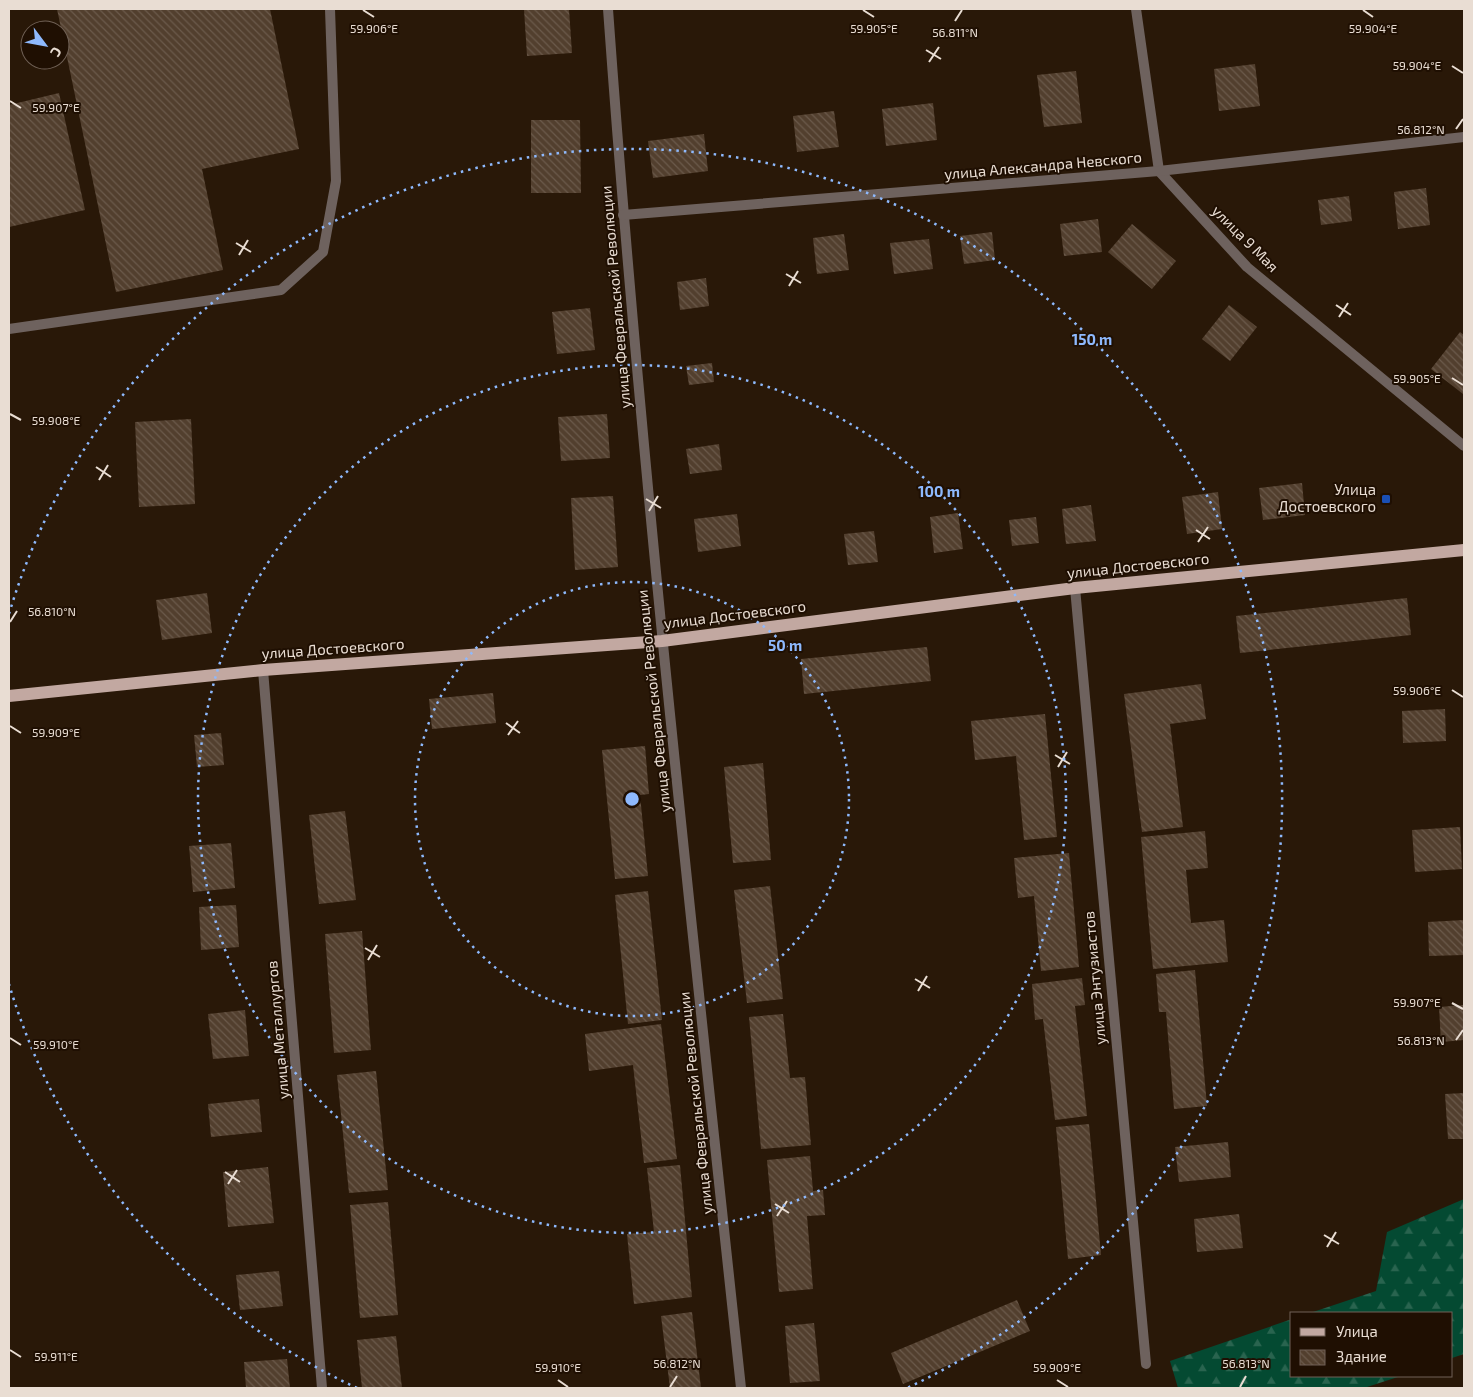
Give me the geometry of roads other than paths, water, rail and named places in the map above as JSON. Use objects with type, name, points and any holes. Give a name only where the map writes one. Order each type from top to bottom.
[{"type":"main road","name":"улица Достоевского","points":[[9,696],[264,670],[662,641],[1075,588],[1464,550]]},
{"type":"street","points":[[9,329],[281,290],[323,252],[336,181],[330,9]]},
{"type":"street","name":"улица Февральской Революции","points":[[608,9],[623,215],[662,641],[741,1388]]},
{"type":"street","points":[[1136,9],[1159,171]]},
{"type":"street","name":"улица Александра Невского","points":[[623,215],[1159,171],[1464,137]]},
{"type":"street","name":"улица 9 Мая","points":[[1159,171],[1247,267],[1464,446]]},
{"type":"street","name":"улица Энтузиастов","points":[[1075,588],[1146,1364]]},
{"type":"street","name":"улица Металлургов","points":[[264,670],[322,1388]]},
{"type":"place","name":"Улица Достоевского","points":[[1386,499]]}]
